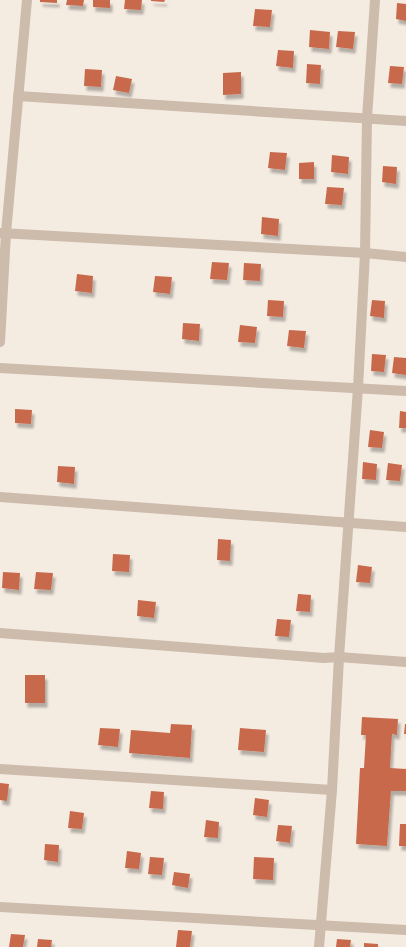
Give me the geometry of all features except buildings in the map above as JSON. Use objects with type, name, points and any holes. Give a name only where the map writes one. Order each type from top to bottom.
[{"type":"street","points":[[0,342],[3,233],[27,0]]},
{"type":"street","points":[[319,947],[332,790],[339,657],[358,388],[365,253],[367,118],[375,0]]},
{"type":"street","points":[[18,96],[406,121]]},
{"type":"street","points":[[3,233],[406,256]]},
{"type":"street","points":[[0,368],[406,391]]},
{"type":"street","points":[[0,498],[406,527]]},
{"type":"street","points":[[0,633],[324,658],[339,657],[406,662]]},
{"type":"street","points":[[0,769],[332,790]]},
{"type":"street","points":[[0,907],[406,930]]}]
